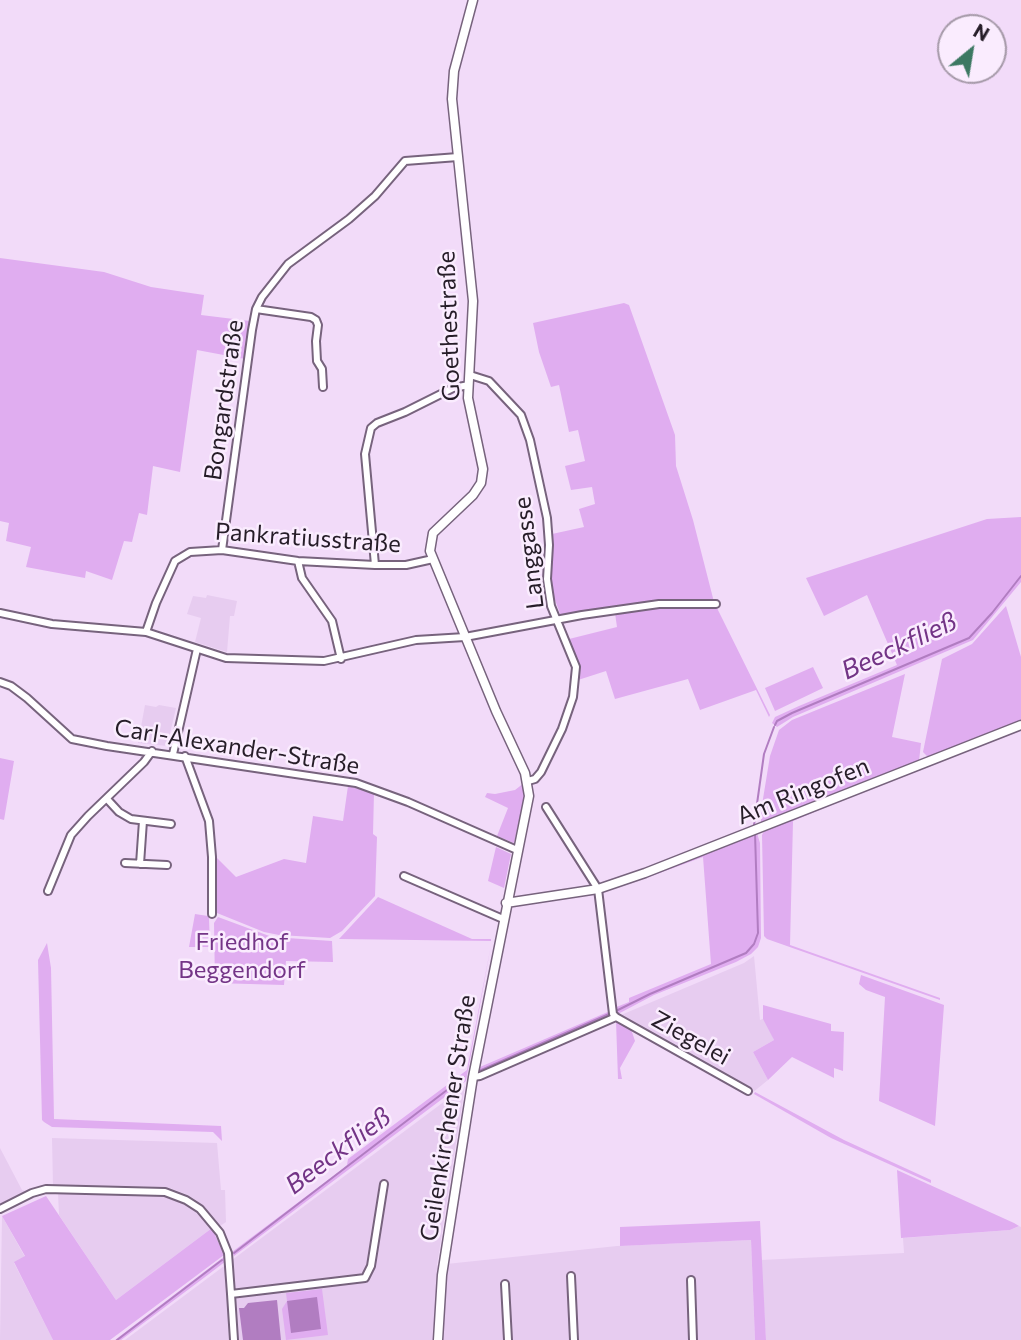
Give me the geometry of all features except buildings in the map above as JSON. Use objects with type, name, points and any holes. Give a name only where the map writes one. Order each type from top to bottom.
[{"type":"street","name":"Goethestraße","points":[[433,559],[430,541],[433,533],[473,495],[482,478],[483,462],[468,398],[473,301],[452,87],[473,0]]},
{"type":"street","name":"Bongardstraße","points":[[222,550],[256,309],[272,281],[288,264],[349,219],[405,161],[458,157]]},
{"type":"street","points":[[256,309],[316,320],[317,361],[322,369],[323,387]]},
{"type":"street","name":"Langgasse","points":[[470,374],[489,381],[521,415],[530,440],[547,518],[547,579],[551,606],[576,667],[573,696],[546,764],[535,779],[528,781]]},
{"type":"street","points":[[375,565],[365,454],[371,428],[453,388],[469,385]]},
{"type":"street","name":"Pankratiusstraße","points":[[146,632],[175,561],[190,552],[222,550],[298,561],[375,565],[406,565],[433,559]]},
{"type":"street","points":[[433,559],[528,781],[529,796],[506,903]]},
{"type":"street","points":[[298,561],[302,578],[332,621],[341,659]]},
{"type":"street","points":[[0,613],[51,624],[146,632],[226,658],[324,661],[341,659],[392,644],[465,637],[659,604],[716,604]]},
{"type":"street","points":[[173,754],[197,649]]},
{"type":"street","name":"Carl-Alexander-Straße","points":[[0,682],[27,698],[72,739],[356,783],[408,802],[517,850]]},
{"type":"street","name":"Am Ringofen","points":[[506,903],[598,889],[761,829],[1021,725]]},
{"type":"street","points":[[48,891],[71,835],[152,751]]},
{"type":"street","points":[[184,756],[209,822],[212,914]]},
{"type":"street","points":[[107,799],[125,816],[171,824]]},
{"type":"street","points":[[472,1077],[616,1017],[612,1014],[598,889],[546,807]]},
{"type":"street","points":[[141,864],[143,821]]},
{"type":"street","points":[[125,863],[167,865]]},
{"type":"street","points":[[404,876],[503,919]]},
{"type":"street","name":"Geilenkirchener Straße","points":[[438,1340],[442,1275],[472,1077],[506,903]]},
{"type":"street","name":"Ziegelei","points":[[616,1017],[748,1091]]},
{"type":"street","points":[[231,1294],[365,1278],[371,1266],[384,1184]]},
{"type":"street","points":[[0,1209],[32,1193],[47,1189],[165,1192],[200,1209],[220,1233],[228,1253],[234,1340]]},
{"type":"street","points":[[571,1276],[575,1340]]},
{"type":"street","points":[[691,1280],[693,1340]]},
{"type":"street","points":[[505,1284],[508,1340]]},
{"type":"shaded area","points":[[207,595],[237,601],[234,616],[230,616],[227,652],[195,642],[201,618],[187,614],[193,596],[206,598]]},
{"type":"shaded area","points":[[145,705],[176,708],[167,746],[138,743]]},
{"type":"shaded area","points":[[754,956],[760,1020],[765,1018],[774,1040],[753,1052],[768,1080],[752,1093],[621,1015],[744,963]]},
{"type":"shaded area","points":[[465,1086],[437,1265],[617,1246],[751,1240],[755,1340],[125,1340]]},
{"type":"shaded area","points":[[52,1138],[217,1143],[221,1190],[225,1190],[226,1222],[220,1226],[203,1205],[188,1195],[167,1187],[53,1186]]},
{"type":"shaded area","points":[[0,1148],[22,1190],[30,1192],[0,1207]]},
{"type":"shaded area","points":[[58,1193],[161,1193],[185,1202],[200,1212],[212,1228],[116,1300],[59,1215]]},
{"type":"shaded area","points":[[2,1216],[25,1257],[14,1263],[53,1340],[0,1340]]},
{"type":"shaded area","points":[[1019,1226],[1021,1340],[766,1340],[761,1260],[904,1253],[903,1238],[1010,1230]]},
{"type":"shaded area","points":[[317,1297],[321,1329],[291,1333],[287,1301]]},
{"type":"shaded area","points":[[277,1300],[281,1340],[243,1340],[239,1308],[244,1308],[248,1303]]},
{"type":"green space","points":[[0,258],[104,272],[151,287],[204,295],[201,315],[250,321],[245,359],[197,350],[180,472],[153,466],[147,515],[139,513],[132,542],[124,541],[112,580],[86,571],[85,578],[26,567],[31,547],[6,541],[9,523],[0,521]]},
{"type":"green space","points":[[624,303],[629,305],[675,435],[676,466],[714,602],[561,616],[552,592],[552,534],[584,527],[579,509],[595,504],[592,487],[571,490],[565,466],[585,461],[578,430],[569,432],[559,385],[551,387],[533,323]]},
{"type":"green space","points":[[1021,517],[1021,582],[973,640],[793,717],[777,727],[772,723],[775,717],[897,665],[867,595],[824,616],[806,578],[987,519]]},
{"type":"green space","points":[[658,606],[717,608],[769,717],[756,690],[700,710],[688,679],[615,699],[606,671],[578,680],[579,665],[569,639],[617,627],[615,613]]},
{"type":"green space","points":[[1006,606],[1021,657],[1021,721],[928,757],[923,752],[942,659],[972,644]]},
{"type":"green space","points":[[813,667],[823,688],[775,711],[765,688]]},
{"type":"green space","points":[[905,674],[892,737],[921,743],[919,761],[761,824],[770,756],[779,730],[792,720]]},
{"type":"green space","points":[[1021,728],[793,821],[790,945],[940,1000],[764,936],[764,831],[931,762]]},
{"type":"green space","points":[[0,758],[14,761],[4,820],[0,819]]},
{"type":"green space","points":[[524,783],[525,795],[514,843],[497,836],[508,808],[485,797],[487,793],[515,790]]},
{"type":"green space","points":[[348,786],[374,793],[373,834],[377,837],[375,896],[342,931],[330,938],[279,935],[264,932],[215,911],[215,856],[236,877],[284,859],[306,863],[313,816],[343,821]]},
{"type":"green space","points":[[757,833],[760,843],[761,938],[758,947],[736,962],[654,995],[618,1014],[614,1008],[629,1002],[629,998],[711,964],[703,857],[646,878],[641,877]]},
{"type":"green space","points":[[496,847],[511,854],[504,888],[488,881]]},
{"type":"green space","points":[[378,897],[472,939],[491,941],[339,939]]},
{"type":"green space","points":[[195,914],[209,918],[210,947],[189,947]]},
{"type":"green space","name":"Friedhof Beggendorf","points":[[218,917],[272,937],[332,941],[333,962],[286,961],[284,985],[215,983],[214,923]]},
{"type":"green space","points":[[47,943],[51,968],[54,1119],[221,1126],[222,1141],[213,1132],[52,1127],[42,1120],[38,960]]},
{"type":"green space","points":[[502,944],[480,1067],[610,1011],[610,1015],[478,1073]]},
{"type":"green space","points":[[491,945],[466,1081],[234,1256],[232,1252],[340,1171],[347,1165],[348,1159],[467,1070]]},
{"type":"green space","points":[[861,975],[944,1005],[935,1126],[879,1101],[885,997],[866,990],[859,984]]},
{"type":"green space","points":[[763,1005],[831,1024],[831,1031],[844,1032],[843,1071],[834,1068],[834,1078],[792,1057],[768,1080],[753,1052],[774,1040],[763,1019]]},
{"type":"green space","points":[[616,1021],[631,1029],[635,1041],[620,1068],[622,1079],[618,1079]]},
{"type":"green space","points":[[755,1092],[844,1140],[931,1180],[931,1183],[831,1138],[754,1094]]},
{"type":"green space","points":[[897,1170],[1019,1226],[1010,1230],[901,1238]]},
{"type":"green space","points":[[46,1196],[116,1300],[212,1228],[224,1255],[110,1340],[53,1340],[14,1262],[25,1256],[2,1216]]},
{"type":"green space","points":[[760,1221],[766,1340],[755,1340],[751,1240],[620,1246],[620,1227]]},
{"type":"green space","points":[[225,1256],[226,1261],[209,1274],[121,1340],[115,1340]]},
{"type":"green space","points":[[322,1289],[328,1335],[286,1340],[282,1309],[287,1301],[286,1293]]},
{"type":"waterway","name":"Beeckfließ","points":[[775,725],[777,721],[792,713],[969,638],[1021,576]]},
{"type":"waterway","name":"Beeckfließ","points":[[754,825],[764,754],[774,727]]},
{"type":"waterway","name":"Beeckfließ","points":[[618,1010],[746,953],[754,944],[758,933],[755,833]]},
{"type":"waterway","name":"Beeckfließ","points":[[479,1071],[609,1014]]},
{"type":"waterway","name":"Beeckfließ","points":[[234,1253],[464,1077]]},
{"type":"waterway","name":"Beeckfließ","points":[[117,1340],[222,1260]]}]
